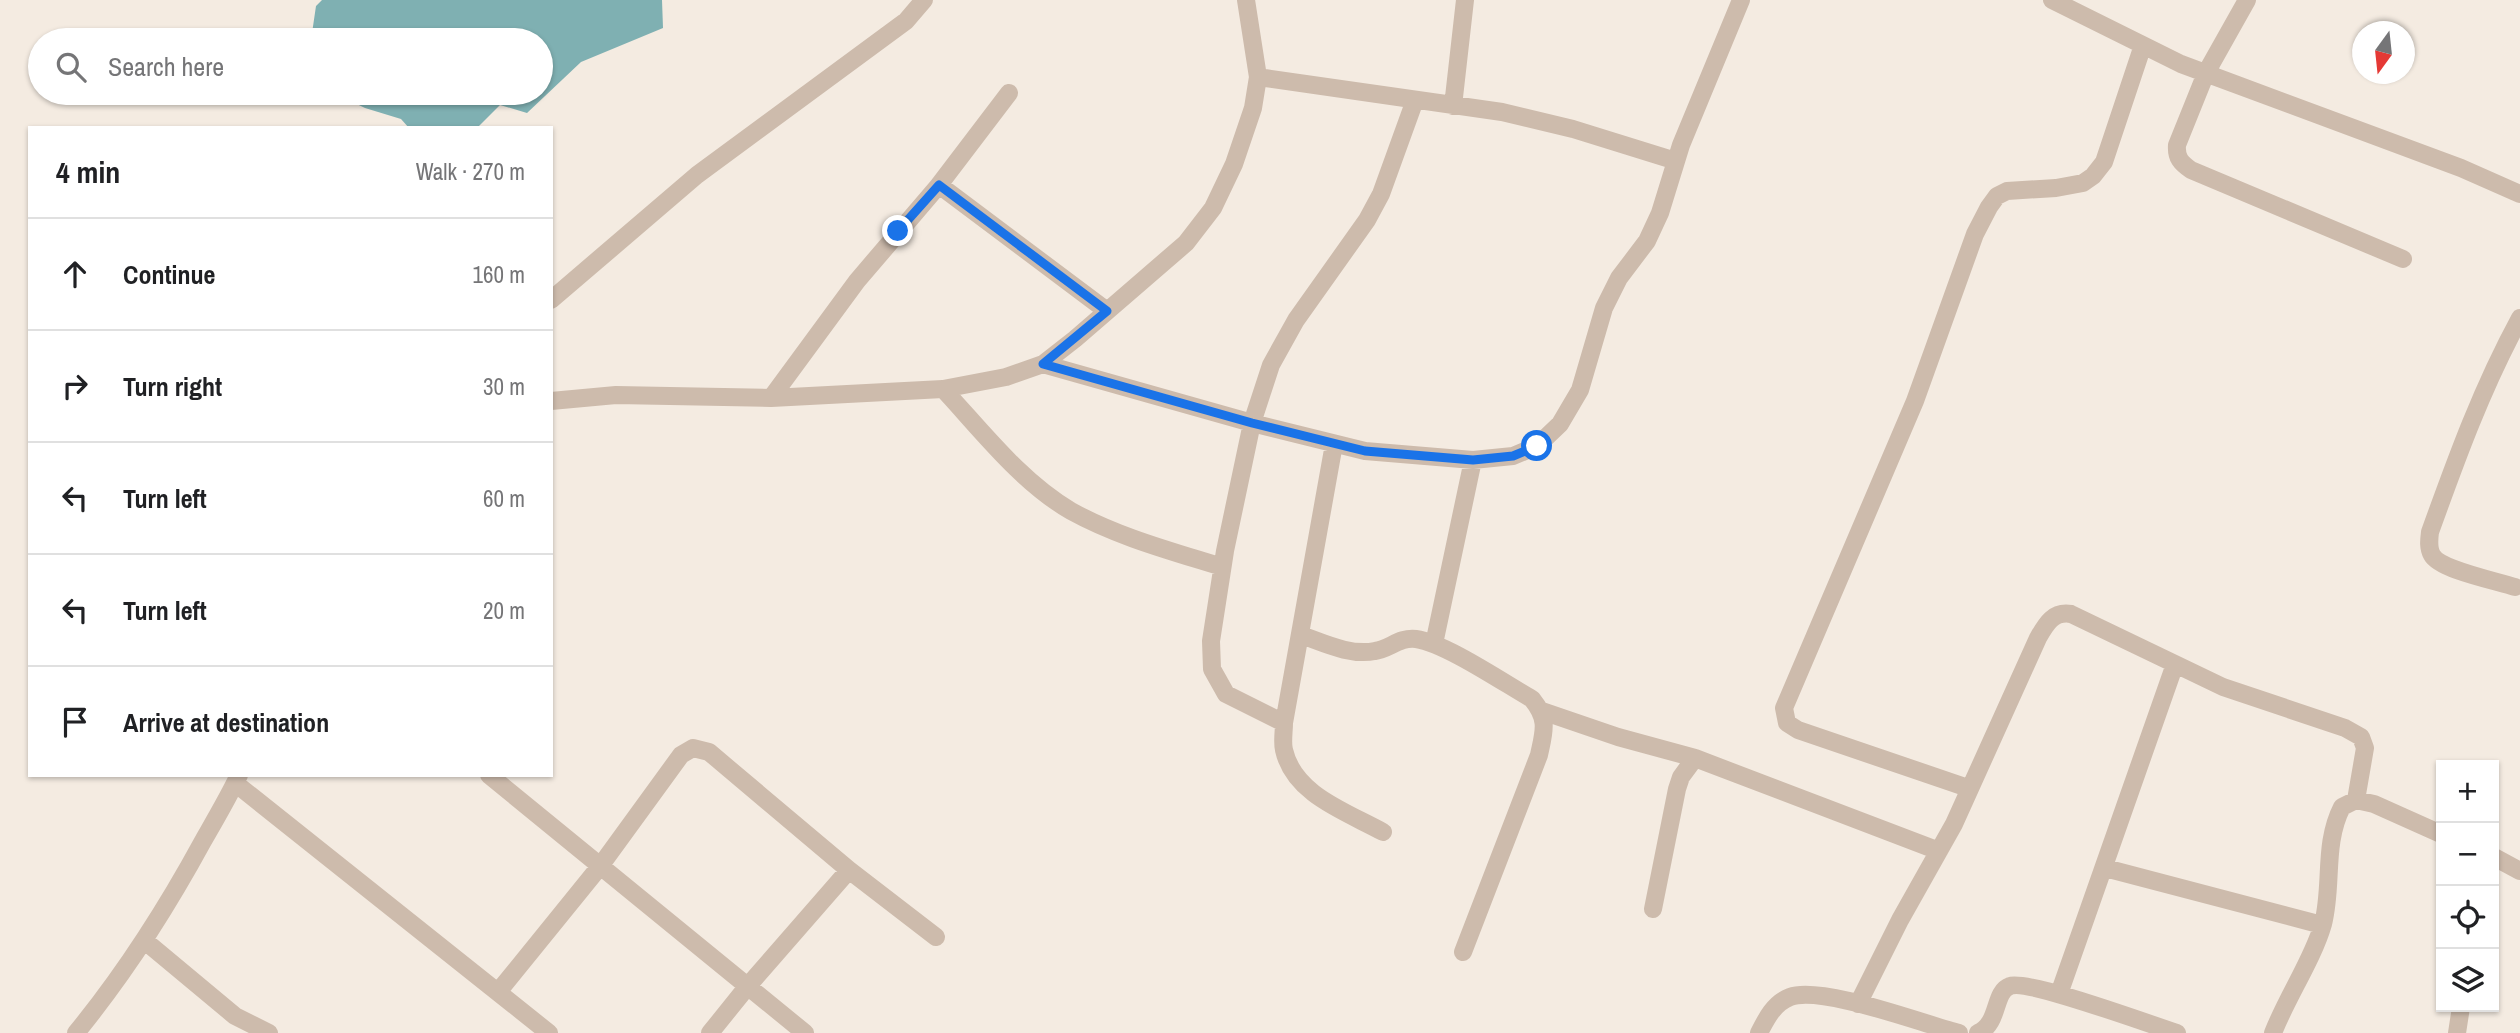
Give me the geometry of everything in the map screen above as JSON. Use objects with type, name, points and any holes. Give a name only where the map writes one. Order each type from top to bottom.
[{"type":"street","points":[[553,298],[697,175],[906,21],[924,0]]},
{"type":"street","points":[[553,401],[616,395],[771,398],[943,389],[1006,377],[1043,364],[1186,243],[1213,208],[1234,164],[1253,108],[1258,77],[1246,0]]},
{"type":"street","points":[[1453,106],[1465,0]]},
{"type":"street","points":[[1043,364],[1252,423],[1365,451],[1473,460],[1513,456],[1537,446],[1560,424],[1580,390],[1604,308],[1619,278],[1647,241],[1660,213],[1676,161],[1741,0]]},
{"type":"street","points":[[2052,0],[2206,73],[2461,168],[2520,194]]},
{"type":"street","points":[[2247,0],[2206,73],[2177,145],[2176,155],[2191,170],[2403,259]]},
{"type":"street","points":[[1968,788],[1798,730],[1787,723],[1784,708],[1915,401],[1975,234],[1984,216],[1997,196],[2007,191],[2056,188],[2083,183],[2093,176],[2104,162],[2143,45]]},
{"type":"street","points":[[1258,77],[1502,112],[1561,126],[1676,161]]},
{"type":"street","points":[[771,398],[857,281],[939,185],[1009,93]]},
{"type":"street","points":[[1284,723],[1226,694],[1212,669],[1211,641],[1222,567],[1252,423],[1271,365],[1296,320],[1367,220],[1381,194],[1415,100]]},
{"type":"street","points":[[939,185],[1107,311]]},
{"type":"street","points":[[2515,587],[2441,564],[2432,555],[2429,544],[2430,532],[2470,421],[2497,360],[2520,318]]},
{"type":"street","points":[[943,389],[1021,473],[1069,510],[1119,534],[1222,567]]},
{"type":"street","points":[[1334,444],[1284,723],[1283,748],[1288,763],[1315,796],[1383,832]]},
{"type":"street","points":[[1434,644],[1473,460]]},
{"type":"street","points":[[1858,1004],[1954,824],[2038,638],[2055,616],[2071,614],[2223,687],[2346,728],[2361,737],[2365,748],[2356,800]]},
{"type":"street","points":[[1301,635],[1343,650],[1366,652],[1377,651],[1400,640],[1415,639],[1434,644],[1532,699],[1542,711],[1545,727],[1539,755],[1463,952]]},
{"type":"street","points":[[2059,994],[2175,664]]},
{"type":"street","points":[[1542,711],[1618,737],[1695,758],[1939,850]]},
{"type":"street","points":[[498,992],[601,865],[681,755],[693,748],[709,752],[849,870],[936,937]]},
{"type":"street","points":[[1653,909],[1677,789],[1681,777],[1695,758]]},
{"type":"street","points":[[491,777],[805,1033]]},
{"type":"street","points":[[76,1033],[111,990],[145,941],[237,779],[549,1033]]},
{"type":"street","points":[[2273,1033],[2316,944],[2322,925],[2328,898],[2330,844],[2342,807],[2356,800],[2374,804],[2436,832]]},
{"type":"street","points":[[2499,860],[2520,871]]},
{"type":"street","points":[[2105,868],[2322,925]]},
{"type":"street","points":[[709,1033],[849,870]]},
{"type":"street","points":[[145,941],[234,1016],[269,1033]]},
{"type":"street","points":[[1978,1033],[1989,1026],[1997,1011],[2001,992],[2009,986],[2021,985],[2059,994],[2177,1033]]},
{"type":"street","points":[[1759,1033],[1768,1014],[1787,998],[1804,993],[1858,1004],[1959,1033]]},
{"type":"street","points":[[2457,1033],[2460,1012]]},
{"type":"water","points":[[322,0],[662,0],[663,28],[581,62],[553,88],[553,28],[313,28],[316,6]]},
{"type":"water","points":[[359,105],[500,105],[479,126],[407,126],[401,119]]},
{"type":"water","points":[[500,105],[535,105],[527,113]]},
{"type":"route","points":[[898,231],[939,185],[1107,311],[1043,364],[1252,423],[1365,451],[1473,460],[1513,456],[1537,446]]}]
